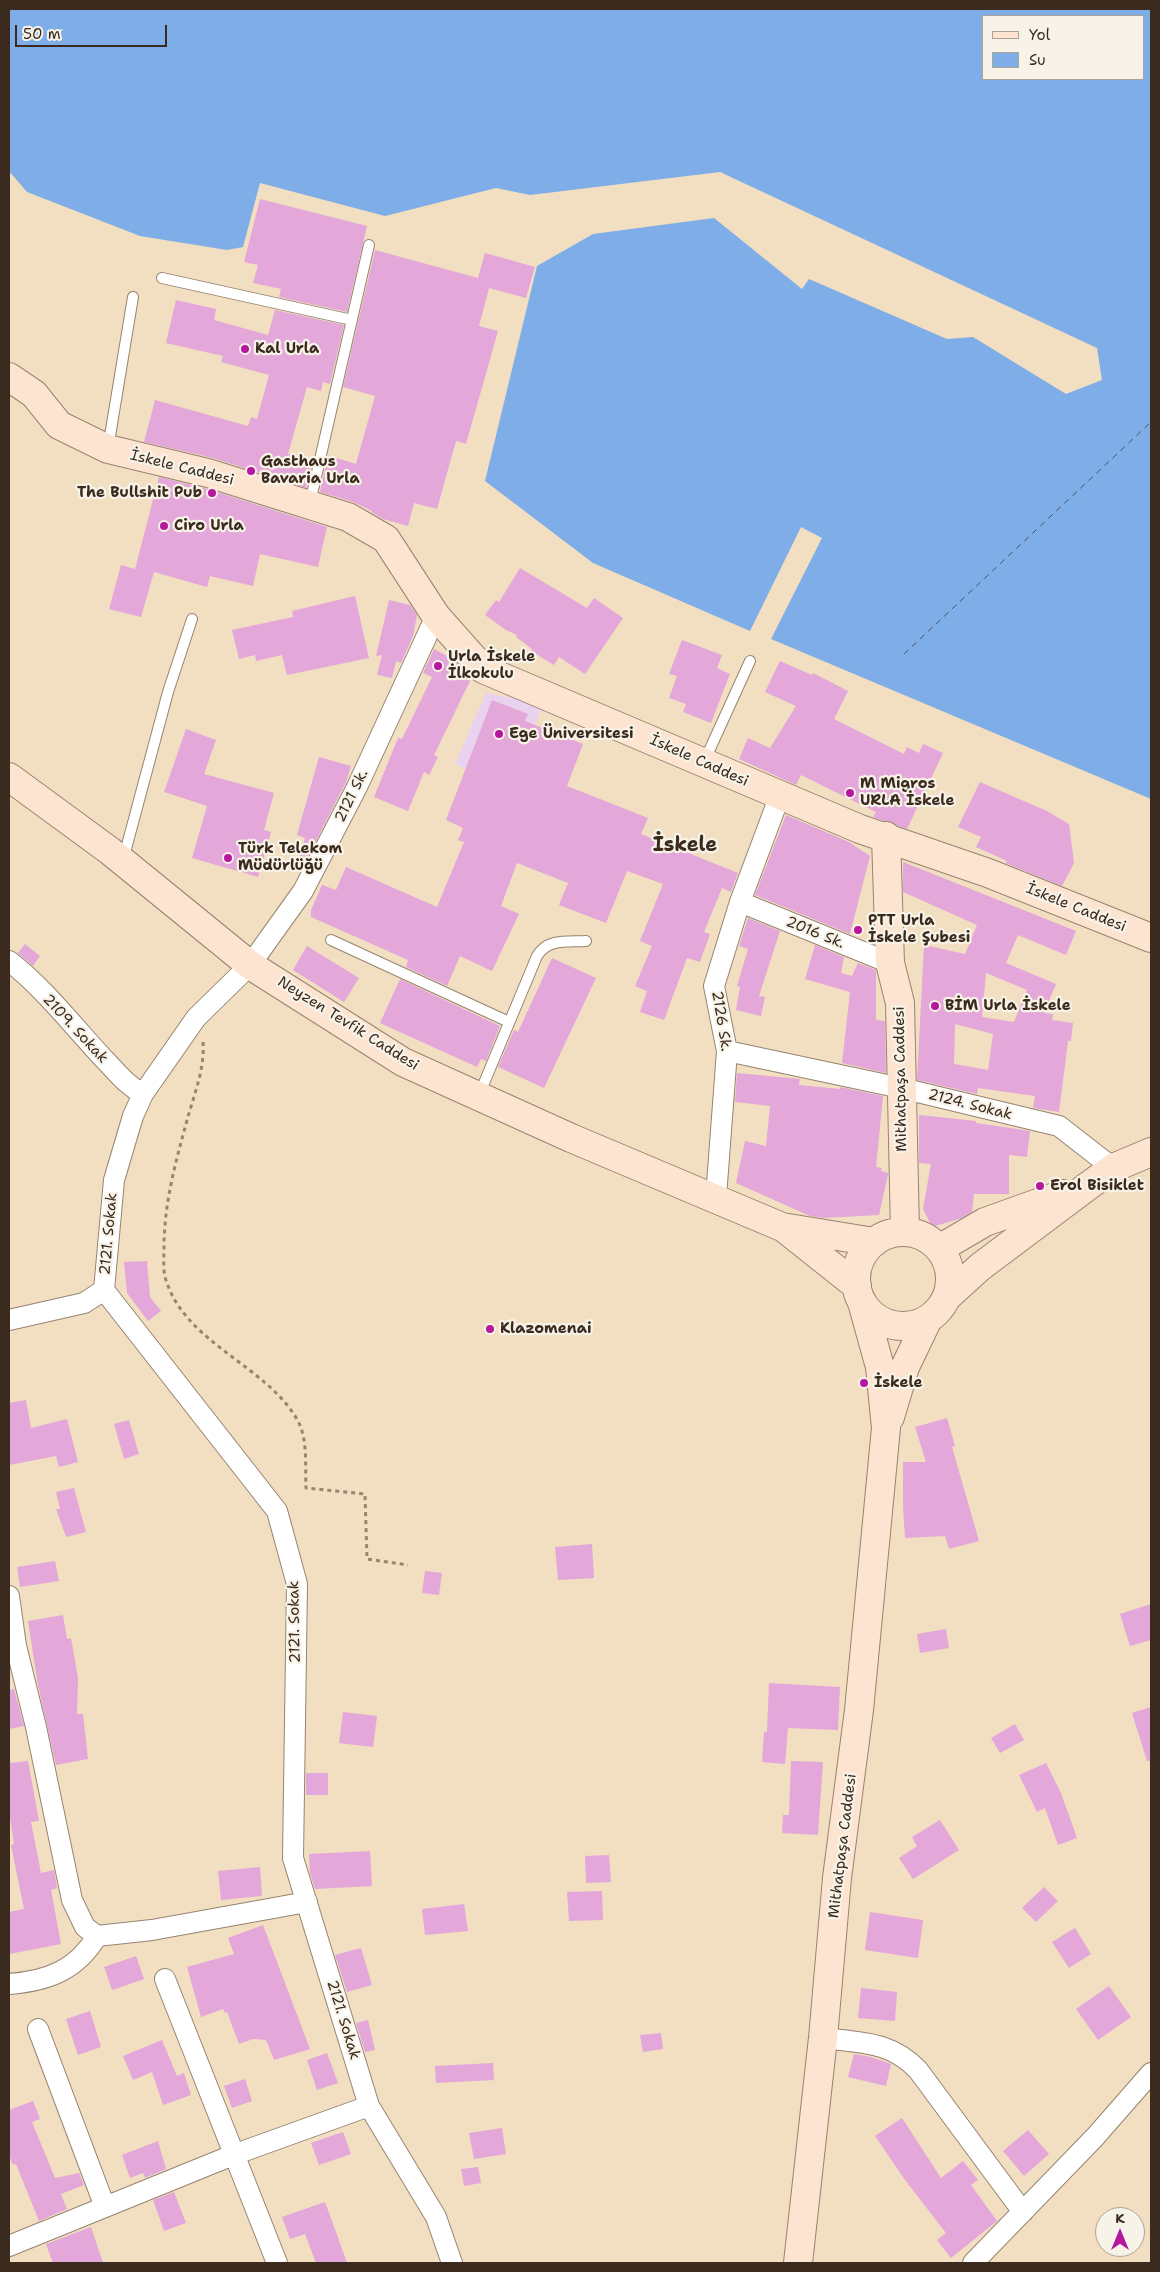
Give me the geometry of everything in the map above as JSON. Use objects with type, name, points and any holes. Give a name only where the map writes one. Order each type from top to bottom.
[{"type":"street","name":"İskele Caddesi","points":[[9,378],[34,394],[59,425],[108,449],[208,473],[348,516],[386,539],[436,616],[483,669],[860,829],[886,836],[988,873],[1151,938]]},
{"type":"street","name":"2121 Sk.","points":[[250,965],[303,891],[357,787],[436,616]]},
{"type":"street","name":"Neyzen Tevfik Caddesi","points":[[9,777],[122,861],[250,965],[403,1062],[571,1138],[782,1227]]},
{"type":"street","name":"2126 Sk.","points":[[716,1198],[727,1051],[714,986],[740,902],[780,795]]},
{"type":"street","name":"Mithatpaşa Caddesi","points":[[886,836],[890,964],[900,1003],[905,1232]]},
{"type":"street","name":"2016 Sk.","points":[[740,902],[890,964]]},
{"type":"street","name":"2109. Sokak","points":[[9,961],[131,1088],[143,1094]]},
{"type":"street","name":"2121. Sokak","points":[[250,965],[196,1018],[143,1094],[133,1116],[114,1180],[104,1290],[277,1511],[297,1584],[293,1858],[369,2106],[436,2217],[452,2263]]},
{"type":"street","name":"2124. Sokak","points":[[727,1051],[901,1088],[1060,1126],[1113,1168]]},
{"type":"street","points":[[946,1298],[980,1267],[1113,1168],[1151,1152]]},
{"type":"street","points":[[939,1249],[985,1222],[1088,1186]]},
{"type":"street","points":[[782,1227],[874,1242]]},
{"type":"street","points":[[782,1227],[859,1294],[871,1314],[884,1322],[898,1326],[914,1325],[928,1319],[939,1309],[946,1298],[950,1286],[950,1272],[939,1249],[918,1234],[894,1233],[874,1242],[859,1262],[859,1294],[880,1367],[886,1428]]},
{"type":"street","points":[[9,1320],[75,1306],[84,1303],[104,1290]]},
{"type":"street","points":[[886,1428],[906,1367],[928,1319]]},
{"type":"street","name":"Mithatpaşa Caddesi","points":[[798,2263],[823,2038],[837,1878],[860,1710],[886,1428]]},
{"type":"street","points":[[9,1596],[16,1646],[36,1727],[72,1900],[85,1927],[96,1936],[152,1930],[307,1902]]},
{"type":"street","points":[[9,1984],[67,1970],[86,1953],[96,1936]]},
{"type":"street","points":[[165,1979],[277,2263]]},
{"type":"street","points":[[38,2029],[105,2206]]},
{"type":"street","points":[[823,2038],[887,2048],[908,2060],[1023,2212]]},
{"type":"street","points":[[973,2263],[1023,2212],[1151,2073]]},
{"type":"street","points":[[9,2246],[233,2154],[369,2106]]},
{"type":"lane","points":[[309,504],[369,244]]},
{"type":"lane","points":[[162,278],[352,320]]},
{"type":"lane","points":[[108,449],[133,297]]},
{"type":"lane","points":[[122,861],[168,692],[192,620]]},
{"type":"lane","points":[[704,763],[750,660]]},
{"type":"lane","points":[[331,940],[509,1022]]},
{"type":"lane","points":[[478,1096],[543,946],[554,942],[586,941]]},
{"type":"path","points":[[196,1018],[202,1036],[204,1054],[169,1198],[164,1237],[164,1275],[179,1307],[197,1327],[284,1402],[298,1422],[304,1441],[306,1488],[365,1494],[367,1559],[408,1565]]},
{"type":"shaded area","name":"Ege Üniversitesi","points":[[486,693],[544,704],[505,787],[455,764]]},
{"type":"water","points":[[9,9],[1151,9],[1151,799],[771,639],[822,538],[801,527],[750,631],[593,563],[485,481],[537,266],[593,234],[714,218],[802,289],[809,279],[947,339],[973,337],[1066,394],[1102,380],[1097,348],[720,172],[530,195],[496,188],[385,216],[260,183],[243,247],[227,250],[140,236],[27,192],[9,171]]},
{"type":"building","points":[[260,199],[367,226],[347,312],[279,297],[281,289],[253,283],[258,265],[244,262]]},
{"type":"building","points":[[375,250],[478,278],[485,253],[535,267],[526,298],[489,288],[479,326],[498,331],[466,444],[456,441],[437,509],[414,503],[408,526],[383,519],[372,511],[353,502],[320,492],[326,465],[331,466],[333,457],[356,464],[375,396],[343,387]]},
{"type":"building","points":[[176,300],[216,309],[214,320],[268,335],[275,310],[344,325],[330,384],[323,382],[321,391],[307,387],[288,454],[313,461],[306,488],[213,458],[144,442],[155,400],[248,426],[251,417],[257,419],[269,375],[221,362],[223,356],[166,343]]},
{"type":"building","points":[[159,477],[204,488],[327,527],[318,567],[260,554],[253,586],[210,576],[207,587],[154,572],[141,617],[109,609],[121,565],[135,569]]},
{"type":"building","points":[[520,568],[587,608],[594,598],[623,618],[585,674],[559,657],[554,665],[531,651],[532,649],[516,637],[517,635],[506,630],[485,615],[496,600],[499,602]]},
{"type":"building","points":[[355,596],[369,658],[287,675],[282,655],[256,661],[255,655],[239,659],[232,630],[293,617],[292,611]]},
{"type":"building","points":[[389,600],[410,605],[417,615],[413,636],[401,663],[396,661],[392,678],[377,675],[382,655],[376,656]]},
{"type":"building","points":[[682,640],[722,655],[717,668],[730,674],[711,723],[683,712],[686,704],[669,698],[677,676],[669,674]]},
{"type":"building","points":[[434,649],[455,660],[471,679],[434,755],[438,757],[429,775],[424,772],[408,811],[374,797],[398,738],[402,739],[432,677],[423,673]]},
{"type":"building","points":[[780,661],[812,675],[813,673],[848,691],[834,719],[904,754],[907,747],[919,753],[923,744],[943,753],[907,829],[873,817],[876,812],[801,775],[796,785],[739,759],[748,738],[770,748],[796,706],[765,692]]},
{"type":"building","points":[[492,700],[528,714],[525,721],[583,744],[567,786],[648,818],[641,834],[738,873],[731,892],[722,888],[704,932],[710,934],[700,962],[687,958],[664,1020],[640,1012],[647,991],[635,986],[652,946],[640,941],[663,884],[627,871],[606,923],[559,905],[568,883],[517,863],[501,906],[519,914],[492,971],[460,956],[447,986],[406,967],[408,960],[311,917],[311,910],[322,885],[336,890],[346,867],[437,907],[464,842],[458,840],[463,828],[446,820]]},
{"type":"building","points":[[186,729],[216,740],[204,774],[274,793],[264,830],[271,832],[258,877],[192,858],[207,806],[164,792]]},
{"type":"building","points":[[319,757],[351,766],[346,782],[303,866],[297,865],[305,838],[297,835]]},
{"type":"building","points":[[980,782],[1047,811],[1069,824],[1074,863],[1062,886],[1005,863],[1007,861],[976,847],[981,837],[958,827]]},
{"type":"building","points":[[786,815],[849,842],[870,856],[850,934],[755,895]]},
{"type":"building","points":[[903,862],[1076,931],[1066,955],[1018,935],[1006,963],[1056,984],[1044,1013],[1053,1014],[1052,1020],[1073,1023],[1071,1041],[1068,1041],[1059,1112],[1033,1108],[1035,1096],[978,1088],[977,1094],[917,1080],[924,945],[965,954],[977,925],[903,892]],"holes":[[[986,973],[1027,990],[1014,1022],[982,1017]],[[955,1024],[993,1034],[988,1070],[954,1064]]]},
{"type":"building","points":[[748,918],[780,931],[759,996],[765,997],[761,1016],[736,1010],[740,987],[737,986],[748,949],[739,946]]},
{"type":"building","points":[[25,944],[40,956],[33,966],[18,953]]},
{"type":"building","points":[[815,945],[844,957],[841,973],[852,976],[858,963],[876,970],[876,1020],[885,1021],[886,1073],[842,1063],[850,992],[805,979]]},
{"type":"building","points":[[307,946],[359,978],[344,1002],[293,970]]},
{"type":"building","points":[[552,958],[596,978],[544,1088],[498,1067],[514,1030],[518,1032]]},
{"type":"building","points":[[400,979],[500,1026],[486,1061],[481,1059],[477,1067],[380,1023]]},
{"type":"building","points":[[737,1073],[800,1079],[799,1085],[840,1089],[840,1087],[883,1096],[876,1167],[882,1168],[881,1171],[888,1173],[888,1175],[879,1215],[824,1218],[810,1216],[736,1183],[745,1141],[766,1146],[770,1106],[735,1102]]},
{"type":"building","points":[[919,1115],[976,1121],[976,1123],[1030,1131],[1027,1157],[1009,1155],[1009,1194],[974,1194],[972,1212],[962,1218],[932,1227],[923,1209],[931,1164],[919,1163]]},
{"type":"building","points":[[147,1261],[150,1297],[161,1311],[148,1321],[127,1293],[124,1262]]},
{"type":"building","points":[[26,1400],[31,1428],[67,1419],[78,1462],[59,1467],[56,1456],[9,1465],[9,1403]]},
{"type":"building","points":[[947,1418],[955,1446],[952,1447],[979,1541],[949,1549],[945,1536],[905,1538],[903,1507],[903,1462],[926,1462],[915,1427]]},
{"type":"building","points":[[129,1420],[139,1454],[124,1459],[114,1424]]},
{"type":"building","points":[[74,1488],[86,1532],[66,1537],[56,1509],[60,1509],[56,1492]]},
{"type":"building","points":[[592,1544],[594,1578],[558,1580],[555,1547]]},
{"type":"building","points":[[55,1561],[59,1581],[20,1587],[17,1567]]},
{"type":"building","points":[[425,1571],[442,1573],[439,1595],[422,1593]]},
{"type":"building","points":[[1151,1604],[1151,1640],[1130,1646],[1120,1614]]},
{"type":"building","points":[[63,1615],[67,1639],[71,1638],[78,1678],[77,1714],[83,1714],[88,1759],[56,1765],[38,1685],[28,1621]]},
{"type":"building","points":[[946,1629],[949,1648],[920,1653],[917,1634]]},
{"type":"building","points":[[769,1683],[840,1687],[838,1730],[788,1728],[785,1764],[762,1762],[764,1732],[767,1732]]},
{"type":"building","points":[[14,1689],[24,1726],[9,1729],[9,1690]]},
{"type":"building","points":[[1151,1707],[1151,1761],[1147,1761],[1132,1713]]},
{"type":"building","points":[[343,1712],[377,1716],[373,1747],[339,1743]]},
{"type":"building","points":[[1015,1724],[1024,1740],[1000,1753],[991,1738]]},
{"type":"building","points":[[28,1761],[39,1821],[31,1822],[41,1873],[54,1870],[57,1888],[51,1890],[61,1944],[9,1954],[9,1912],[24,1909],[11,1845],[14,1844],[9,1811],[9,1763]]},
{"type":"building","points":[[791,1761],[823,1762],[818,1835],[782,1833],[783,1815],[789,1815]]},
{"type":"building","points":[[1046,1763],[1061,1793],[1077,1838],[1058,1845],[1045,1808],[1037,1812],[1019,1775]]},
{"type":"building","points":[[306,1773],[328,1773],[328,1795],[306,1795]]},
{"type":"building","points":[[940,1820],[959,1850],[913,1879],[899,1858],[917,1846],[912,1837]]},
{"type":"building","points":[[370,1851],[372,1886],[315,1889],[310,1873],[309,1854]]},
{"type":"building","points":[[609,1855],[611,1882],[586,1883],[585,1856]]},
{"type":"building","points":[[260,1867],[262,1896],[221,1900],[218,1871]]},
{"type":"building","points":[[1044,1887],[1058,1901],[1036,1922],[1022,1908]]},
{"type":"building","points":[[602,1891],[603,1920],[569,1921],[567,1892]]},
{"type":"building","points":[[464,1904],[468,1931],[425,1935],[422,1909]]},
{"type":"building","points":[[870,1912],[923,1920],[918,1958],[865,1950]]},
{"type":"building","points":[[263,1925],[310,2049],[274,2060],[266,2040],[253,2039],[239,2044],[227,2012],[225,2013],[223,2009],[201,2017],[187,1967],[234,1954],[228,1938]]},
{"type":"building","points":[[1075,1928],[1091,1954],[1069,1968],[1052,1942]]},
{"type":"building","points":[[361,1948],[372,1985],[347,1992],[335,1955]]},
{"type":"building","points":[[136,1956],[144,1979],[112,1990],[104,1967]]},
{"type":"building","points":[[1109,1986],[1131,2017],[1098,2040],[1076,2009]]},
{"type":"building","points":[[861,1988],[897,1992],[895,2021],[858,2018]]},
{"type":"building","points":[[90,2011],[101,2047],[78,2055],[66,2019]]},
{"type":"building","points":[[368,2020],[375,2050],[365,2052],[356,2023]]},
{"type":"building","points":[[661,2033],[663,2049],[643,2052],[640,2035]]},
{"type":"building","points":[[162,2040],[177,2076],[184,2073],[191,2095],[163,2105],[152,2072],[133,2080],[123,2056]]},
{"type":"building","points":[[327,2053],[338,2083],[317,2090],[307,2060]]},
{"type":"building","points":[[854,2054],[871,2057],[891,2064],[886,2086],[848,2077]]},
{"type":"building","points":[[493,2063],[494,2080],[436,2083],[435,2066]]},
{"type":"building","points":[[245,2079],[252,2101],[232,2108],[224,2086]]},
{"type":"building","points":[[33,2101],[40,2119],[32,2122],[55,2178],[79,2173],[84,2185],[61,2194],[67,2209],[39,2221],[16,2164],[13,2165],[9,2155],[9,2110]]},
{"type":"building","points":[[902,2118],[941,2178],[963,2161],[978,2180],[971,2185],[997,2221],[951,2258],[937,2240],[946,2233],[905,2180],[875,2136]]},
{"type":"building","points":[[502,2128],[506,2154],[474,2159],[469,2133]]},
{"type":"building","points":[[1028,2130],[1049,2154],[1024,2176],[1003,2151]]},
{"type":"building","points":[[343,2132],[351,2154],[319,2165],[311,2143]]},
{"type":"building","points":[[158,2141],[166,2169],[145,2178],[143,2173],[130,2178],[122,2155]]},
{"type":"building","points":[[478,2167],[481,2183],[464,2186],[461,2169]]},
{"type":"building","points":[[174,2192],[186,2223],[164,2231],[153,2200]]},
{"type":"building","points":[[325,2202],[347,2263],[316,2263],[305,2234],[290,2239],[282,2217]]},
{"type":"building","points":[[91,2227],[103,2263],[53,2263],[46,2244]]},
{"type":"ferry route","points":[[904,654],[1151,422]]},
{"type":"place","name":"Kal Urla","points":[[245,349]]},
{"type":"place","name":"Gasthaus Bavaria Urla","points":[[251,471]]},
{"type":"place","name":"The Bullshit Pub","points":[[212,493]]},
{"type":"place","name":"Ciro Urla","points":[[164,526]]},
{"type":"place","name":"Urla İskele İlkokulu","points":[[438,666]]},
{"type":"place","name":"Ege Üniversitesi","points":[[499,734]]},
{"type":"place","name":"M Migros URLA İskele","points":[[850,793]]},
{"type":"place","name":"Türk Telekom Müdürlüğü","points":[[228,858]]},
{"type":"place","name":"PTT Urla İskele Şubesi","points":[[858,930]]},
{"type":"place","name":"BİM Urla İskele","points":[[935,1006]]},
{"type":"place","name":"Erol Bisiklet","points":[[1040,1186]]},
{"type":"place","name":"Klazomenai","points":[[490,1329]]},
{"type":"place","name":"İskele","points":[[864,1383]]},
{"type":"district","name":"İskele","points":[[685,846]]}]
